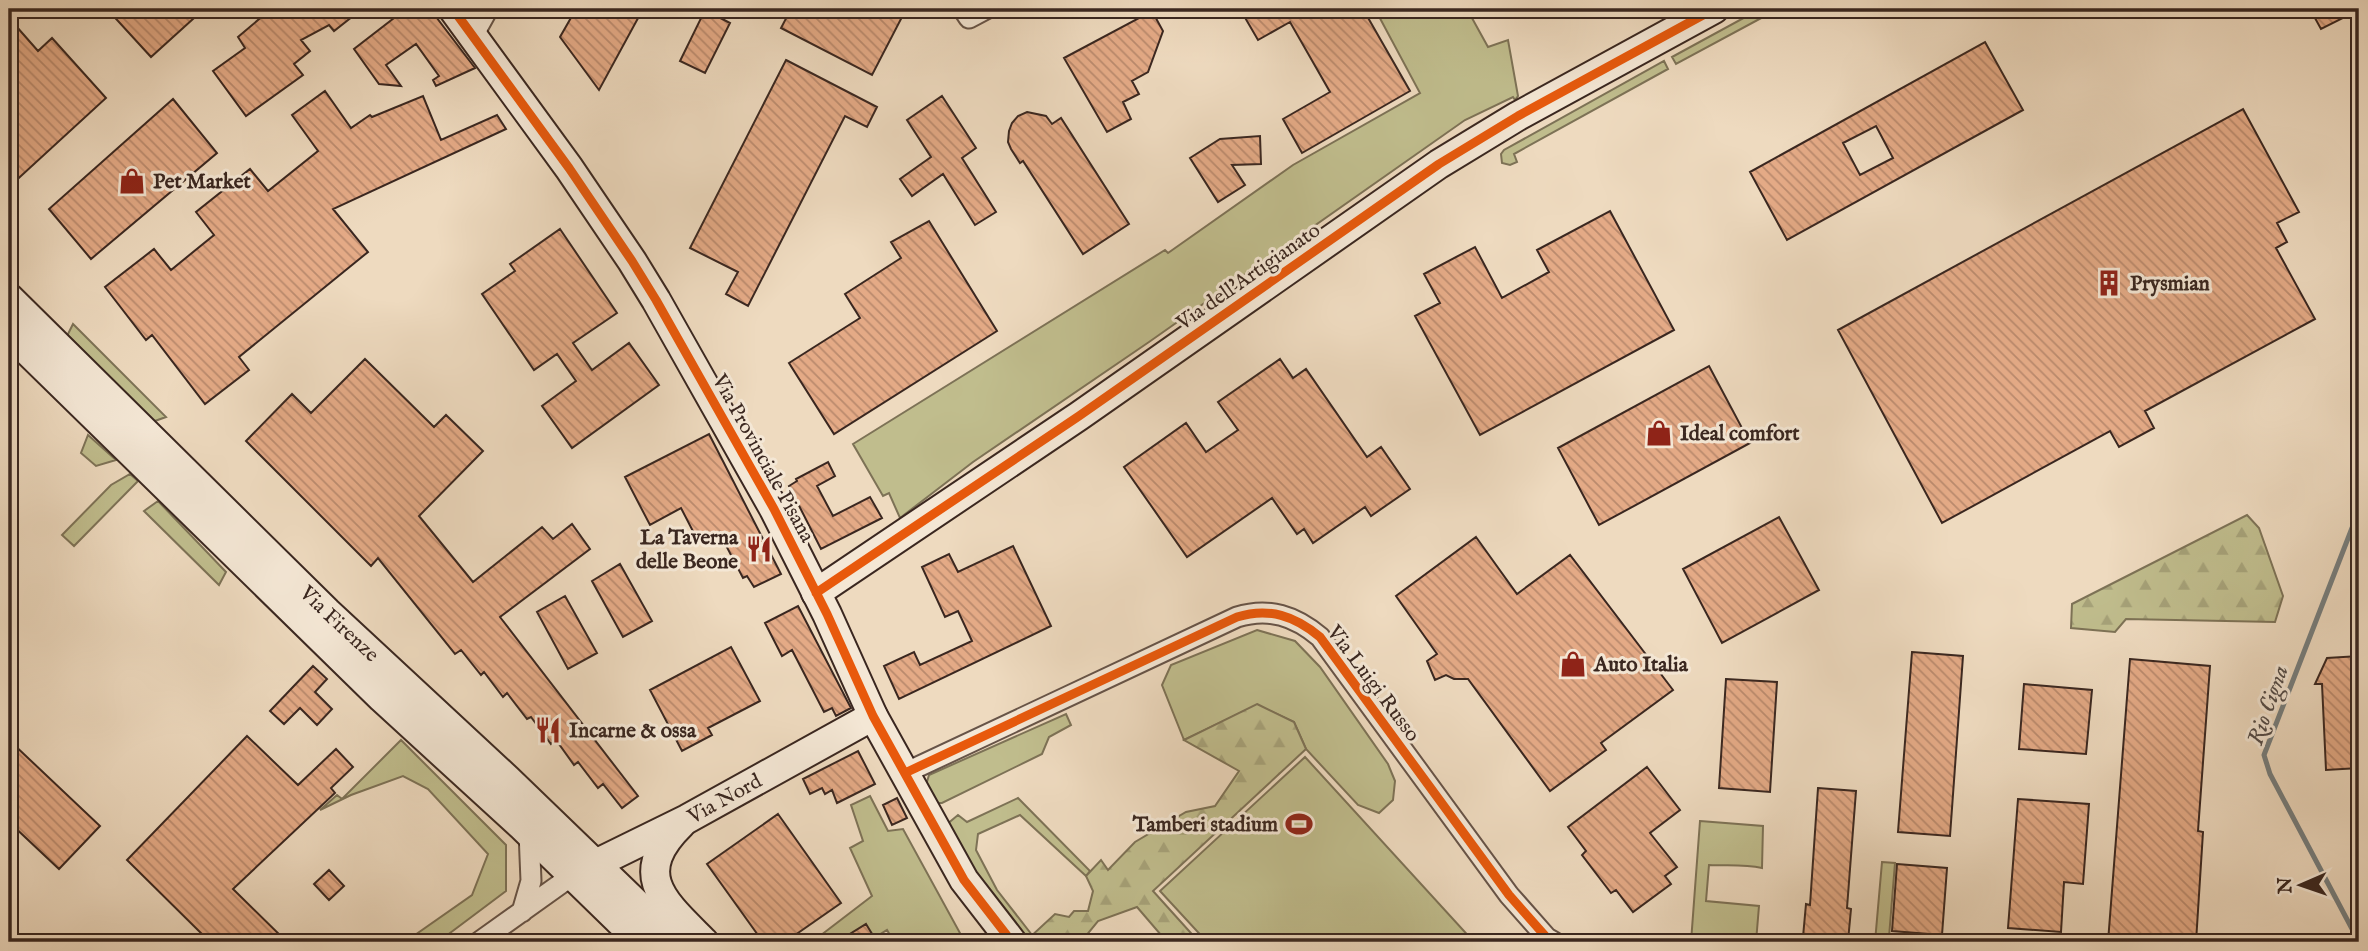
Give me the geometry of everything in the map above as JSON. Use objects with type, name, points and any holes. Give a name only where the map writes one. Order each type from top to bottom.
[{"type":"street","name":"Via Provinciale Pisana","points":[[453,9],[569,167],[632,261],[763,488],[816,593],[873,716],[964,880],[1012,942]]},
{"type":"street","points":[[473,36],[488,9]]},
{"type":"street","points":[[963,9],[969,18],[986,9]]},
{"type":"street","name":"Via dell'Artigianato","points":[[816,593],[1079,416],[1439,164],[1518,116],[1714,9]]},
{"type":"street","name":"Via Firenze","points":[[9,298],[327,612],[497,769],[583,869],[641,942]]},
{"type":"street","name":"Via Firenze","points":[[9,333],[382,698],[528,832],[583,869],[676,942]]},
{"type":"street","name":"Via Luigi Russo","points":[[905,773],[1237,617],[1262,611],[1275,613],[1297,621],[1320,637],[1509,895],[1547,938],[1554,942]]},
{"type":"street","name":"Via Nord","points":[[583,869],[687,819],[873,716]]},
{"type":"street","points":[[687,819],[662,847],[655,880],[661,896],[704,942]]},
{"type":"street","points":[[522,912],[531,881],[528,832]]},
{"type":"street","points":[[479,942],[583,869]]},
{"type":"green space","points":[[1375,9],[1467,9],[1488,47],[1508,40],[1518,96],[1515,100],[1513,97],[1465,120],[973,462],[900,518],[889,493],[883,496],[853,444],[1165,250],[1168,253],[1293,165],[1420,93]]},
{"type":"green space","points":[[1760,9],[1778,9],[1676,64],[1672,57]]},
{"type":"green space","points":[[1664,61],[1668,69],[1514,154],[1517,162],[1510,165],[1502,163],[1501,154],[1504,150]]},
{"type":"green space","points":[[73,324],[166,417],[152,422],[66,338]]},
{"type":"green space","points":[[88,435],[116,460],[96,466],[81,453]]},
{"type":"green space","points":[[130,474],[138,481],[74,546],[62,535],[111,485]]},
{"type":"green space","points":[[158,501],[226,572],[219,585],[144,511]]},
{"type":"green space","points":[[2247,515],[2259,528],[2283,596],[2275,622],[2126,619],[2115,632],[2071,628],[2072,604]]},
{"type":"green space","points":[[1257,630],[1295,641],[1320,667],[1388,764],[1395,781],[1393,800],[1379,813],[1358,805],[1306,749],[1294,722],[1257,705],[1184,740],[1162,685],[1171,665]]},
{"type":"green space","points":[[1257,704],[1294,722],[1306,749],[1153,891],[1199,942],[1167,942],[1137,907],[1098,921],[1081,942],[1031,942],[1028,939],[1055,914],[1069,917],[1074,911],[1088,911],[1093,891],[1086,876],[1101,860],[1108,870],[1135,842],[1186,812],[1215,806],[1239,771],[1184,740]]},
{"type":"green space","points":[[1066,714],[1071,725],[1049,737],[1042,754],[942,803],[937,803],[926,785],[929,775]]},
{"type":"green space","points":[[401,740],[506,845],[506,891],[438,942],[405,942],[472,895],[488,854],[428,789],[403,776],[351,795],[320,810],[337,795],[342,799]]},
{"type":"green space","name":"Tamberi stadium","points":[[1305,757],[1474,942],[1207,942],[1160,891]]},
{"type":"green space","points":[[870,796],[888,831],[903,829],[967,942],[894,942],[887,930],[874,938],[866,925],[837,942],[812,942],[872,896],[850,848],[863,841],[851,805]]},
{"type":"green space","points":[[1018,798],[1090,871],[1086,876],[1020,815],[978,834],[976,850],[997,890],[1032,935],[1023,942],[987,898],[946,825],[958,815],[967,822]]},
{"type":"green space","points":[[1700,821],[1763,826],[1762,868],[1709,865],[1706,901],[1759,906],[1756,942],[1691,942]]},
{"type":"green space","points":[[1882,862],[1895,863],[1889,937],[1941,942],[1875,942]]},
{"type":"building","points":[[107,9],[204,9],[151,57]]},
{"type":"building","points":[[271,9],[362,9],[334,31],[329,25],[301,40],[310,51],[294,64],[303,75],[246,116],[213,71],[245,48],[238,37]]},
{"type":"building","points":[[388,9],[430,9],[475,68],[436,86],[433,80],[439,76],[416,44],[386,65],[401,86],[379,84],[354,49],[394,18]]},
{"type":"building","points":[[576,9],[643,9],[599,90],[560,37]]},
{"type":"building","points":[[791,9],[885,9],[902,17],[872,75],[781,28]]},
{"type":"building","points":[[1240,9],[1363,9],[1410,91],[1302,153],[1283,119],[1330,92],[1290,22],[1258,40]]},
{"type":"building","points":[[2310,9],[2359,9],[2359,10],[2321,29]]},
{"type":"building","points":[[705,10],[730,23],[705,73],[680,61]]},
{"type":"building","points":[[1152,11],[1163,31],[1148,72],[1132,81],[1139,94],[1123,102],[1131,119],[1107,132],[1064,58]]},
{"type":"building","points":[[9,18],[38,51],[52,38],[106,98],[9,187]]},
{"type":"building","points":[[1985,42],[2023,110],[1787,240],[1750,172]],"holes":[[[1876,126],[1893,158],[1860,175],[1843,143]]]},
{"type":"building","points":[[786,60],[877,107],[867,127],[845,116],[748,306],[726,294],[738,272],[690,248]]},
{"type":"building","points":[[325,91],[351,128],[370,115],[372,117],[423,96],[441,140],[497,115],[506,129],[333,209],[368,252],[239,357],[249,370],[205,404],[152,335],[146,340],[105,287],[154,249],[171,270],[214,235],[196,212],[250,169],[268,191],[318,151],[292,115]]},
{"type":"building","points":[[942,96],[976,148],[962,158],[996,212],[975,225],[943,174],[912,196],[900,179],[931,157],[907,120]]},
{"type":"building","name":"Pet Market","points":[[173,99],[217,153],[91,259],[49,209]]},
{"type":"building","name":"Prysmian","points":[[2243,109],[2299,212],[2277,223],[2287,242],[2276,248],[2315,319],[2145,411],[2154,428],[2119,447],[2110,431],[1942,523],[1838,330]]},
{"type":"building","points":[[1027,112],[1046,116],[1052,124],[1061,118],[1129,224],[1083,254],[1008,142],[1012,123]]},
{"type":"building","points":[[1260,136],[1261,164],[1232,165],[1245,185],[1218,202],[1190,158],[1220,139]]},
{"type":"building","points":[[1610,211],[1674,330],[1480,435],[1415,316],[1440,303],[1424,274],[1475,247],[1502,298],[1549,272],[1537,250]]},
{"type":"building","points":[[929,221],[997,331],[834,434],[789,363],[860,318],[845,294],[901,258],[891,242]]},
{"type":"building","points":[[560,229],[617,313],[573,343],[592,370],[629,343],[659,385],[572,448],[542,406],[576,381],[557,354],[534,370],[482,294],[515,271],[510,264]]},
{"type":"building","points":[[365,359],[434,427],[446,415],[483,451],[419,516],[473,582],[542,527],[553,539],[572,524],[590,549],[500,617],[638,796],[622,808],[603,784],[598,788],[578,762],[574,765],[556,740],[551,744],[531,717],[527,719],[507,693],[503,697],[484,672],[481,675],[461,650],[455,654],[378,558],[371,566],[246,441],[292,394],[311,413]]},
{"type":"building","points":[[1280,359],[1293,378],[1306,369],[1367,457],[1381,447],[1410,489],[1371,516],[1365,507],[1313,543],[1304,529],[1297,534],[1272,498],[1187,557],[1124,467],[1186,423],[1206,452],[1238,430],[1218,402]]},
{"type":"building","points":[[1709,366],[1750,443],[1599,525],[1558,448]]},
{"type":"building","points":[[709,434],[781,574],[754,587],[747,576],[743,578],[719,532],[699,543],[681,508],[650,525],[625,477]]},
{"type":"building","points":[[828,462],[835,476],[817,486],[833,516],[870,497],[882,518],[821,549],[789,486],[797,481],[796,479]]},
{"type":"building","points":[[1779,517],[1819,590],[1722,643],[1683,569]]},
{"type":"building","points":[[1476,537],[1517,594],[1570,555],[1673,690],[1601,743],[1606,750],[1550,791],[1468,679],[1454,679],[1446,675],[1435,680],[1427,661],[1437,654],[1396,596]]},
{"type":"building","points":[[1013,546],[1051,626],[899,699],[884,666],[914,652],[920,665],[972,641],[958,611],[945,617],[922,567],[949,554],[958,572]]},
{"type":"building","points":[[620,564],[652,621],[623,637],[592,581]]},
{"type":"building","points":[[565,596],[597,653],[568,669],[537,612]]},
{"type":"building","points":[[798,606],[851,708],[836,716],[832,708],[824,712],[792,650],[782,656],[765,623]]},
{"type":"building","points":[[731,647],[760,701],[708,728],[712,735],[682,751],[650,690]]},
{"type":"building","points":[[1912,652],[1963,656],[1950,836],[1898,832]]},
{"type":"building","points":[[2359,656],[2359,768],[2326,770],[2322,684],[2315,684],[2327,658]]},
{"type":"building","points":[[2130,659],[2210,666],[2198,831],[2203,832],[2196,942],[2108,942]]},
{"type":"building","points":[[313,666],[327,679],[315,692],[332,709],[317,725],[300,708],[284,724],[270,711]]},
{"type":"building","points":[[1726,679],[1777,682],[1770,792],[1719,788]]},
{"type":"building","points":[[2024,684],[2092,690],[2086,754],[2019,749]]},
{"type":"building","points":[[247,736],[298,785],[336,749],[353,767],[331,788],[335,793],[233,889],[287,942],[210,942],[127,860]]},
{"type":"building","points":[[9,740],[100,826],[59,869],[9,822]]},
{"type":"building","points":[[858,751],[875,784],[837,803],[832,790],[825,794],[822,788],[810,794],[803,779]]},
{"type":"building","points":[[1647,767],[1680,810],[1650,833],[1677,867],[1665,876],[1671,884],[1633,912],[1616,890],[1611,893],[1582,855],[1586,851],[1568,827]]},
{"type":"building","points":[[1818,788],[1856,791],[1847,908],[1851,909],[1848,941],[1803,937],[1806,904],[1810,905]]},
{"type":"building","points":[[897,798],[907,818],[892,825],[883,805]]},
{"type":"building","points":[[2018,799],[2089,804],[2083,884],[2064,882],[2061,932],[2008,928]]},
{"type":"building","points":[[778,814],[841,903],[785,942],[763,942],[707,864]]},
{"type":"building","points":[[1897,864],[1947,868],[1942,935],[1892,931]]},
{"type":"building","points":[[329,870],[344,886],[329,900],[314,884]]},
{"type":"building","points":[[866,924],[877,942],[837,942]]},
{"type":"waterway","name":"Rio Cigna","points":[[2359,510],[2264,755],[2270,774],[2359,942]]},
{"type":"cycle path","points":[[453,9],[569,168],[656,300],[774,509],[827,614],[873,716],[964,880],[1012,942]]},
{"type":"cycle path","points":[[816,593],[1079,416],[1439,164],[1518,116],[1714,9]]},
{"type":"cycle path","points":[[905,773],[1237,617],[1260,613],[1281,615],[1320,637],[1509,895],[1547,938],[1554,942]]},
{"type":"place","name":"Pet Market","points":[[132,181]]},
{"type":"place","name":"Prysmian","points":[[2109,283]]},
{"type":"place","name":"Ideal comfort","points":[[1659,433]]},
{"type":"place","name":"La Taverna delle Beone","points":[[759,549]]},
{"type":"place","name":"Auto Italia","points":[[1573,664]]},
{"type":"place","name":"Incarne & ossa","points":[[548,730]]},
{"type":"place","name":"Tamberi stadium","points":[[1299,824]]}]
